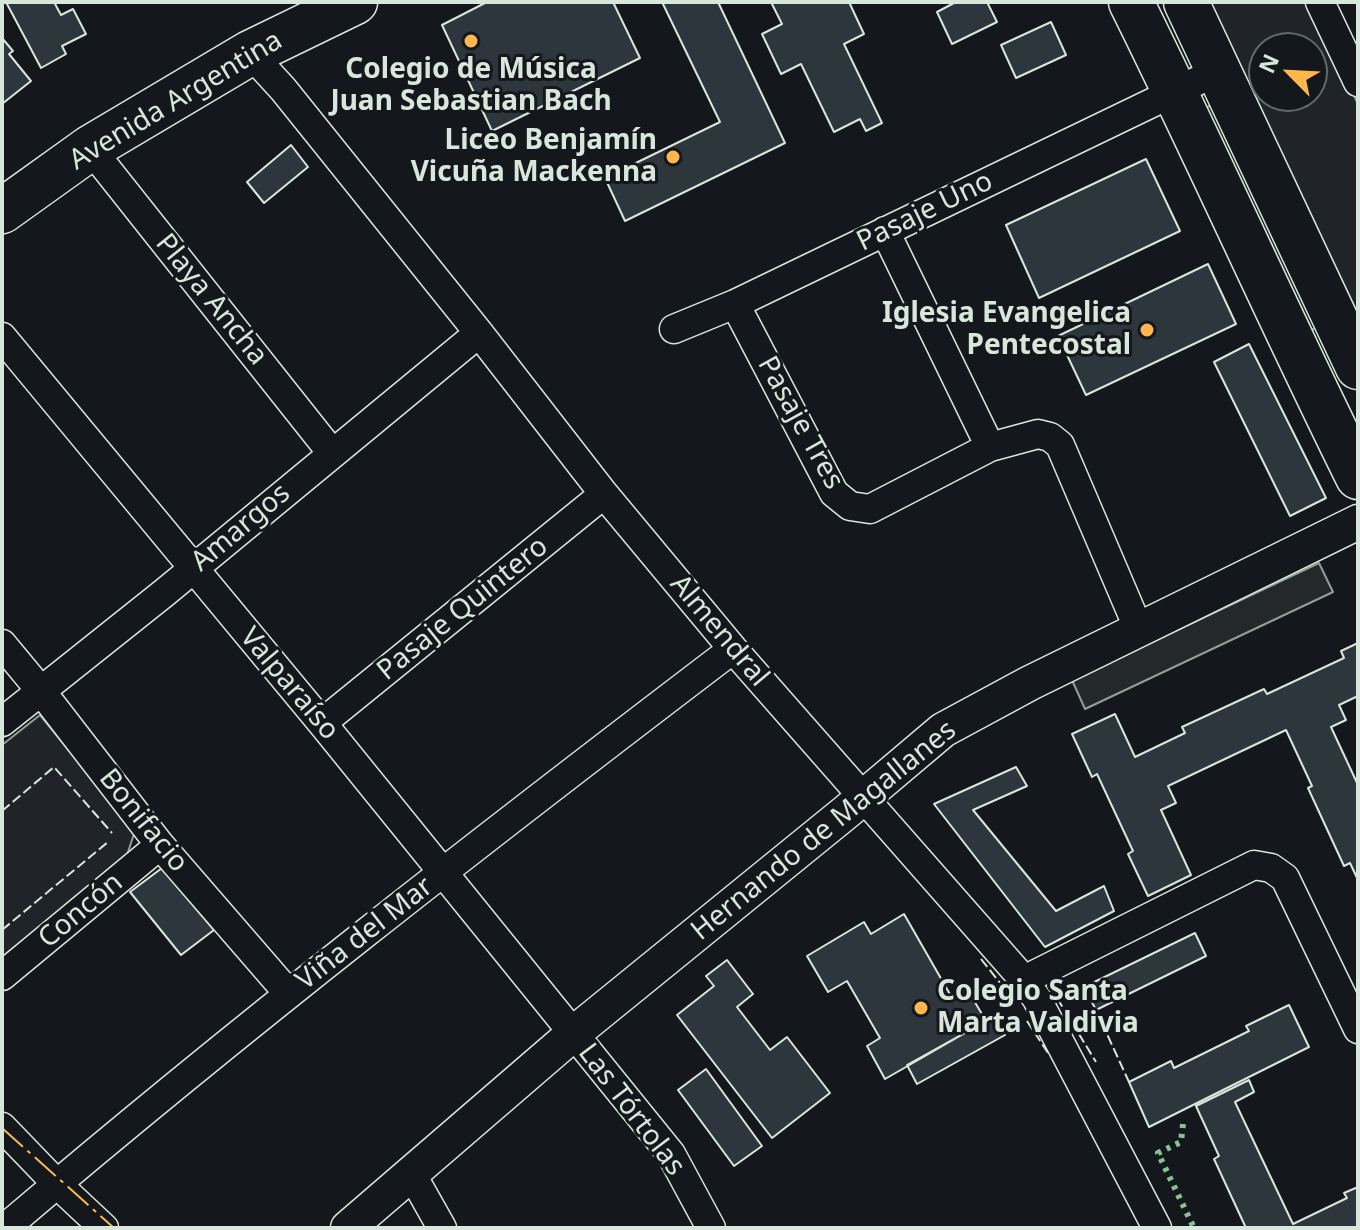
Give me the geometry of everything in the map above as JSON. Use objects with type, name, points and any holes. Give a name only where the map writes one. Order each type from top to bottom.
[{"type":"main road","name":"Avenida Argentina","points":[[2,211],[90,148],[250,53],[355,2]]},
{"type":"main road","points":[[1131,2],[1358,477]]},
{"type":"main road","points":[[1186,2],[1354,346]]},
{"type":"street","points":[[1320,2],[1358,82]]},
{"type":"street","name":"Almendral","points":[[250,53],[283,89],[604,494],[733,649],[1024,980],[1037,999],[1157,1228]]},
{"type":"street","name":"Pasaje Uno","points":[[674,329],[735,304],[1218,71]]},
{"type":"street","name":"Playa Ancha","points":[[90,148],[332,453]]},
{"type":"street","points":[[885,231],[990,447]]},
{"type":"street","name":"Pasaje Tres","points":[[735,304],[834,493],[850,506],[870,509],[990,447],[1038,434],[1050,437],[1060,445],[1139,630]]},
{"type":"street","name":"Amargos","points":[[2,722],[479,333]]},
{"type":"street","name":"Valparaíso","points":[[2,337],[322,723],[573,1034]]},
{"type":"street","points":[[1300,361],[1354,346]]},
{"type":"street","name":"Pasaje Quintero","points":[[322,723],[604,494]]},
{"type":"street","name":"Hernando de Magallanes","points":[[348,1228],[573,1034],[943,730],[1030,683],[1358,522]]},
{"type":"street","name":"Bonifacio","points":[[2,644],[160,845],[289,994]]},
{"type":"street","name":"Viña del Mar","points":[[5,1228],[470,849],[733,649]]},
{"type":"street","name":"Concón","points":[[2,976],[160,845]]},
{"type":"street","points":[[1024,980],[1254,865],[1271,868],[1285,878],[1358,1029]]},
{"type":"street","name":"Las Tórtolas","points":[[573,1034],[671,1154],[711,1228]]},
{"type":"street","points":[[2,1127],[104,1228]]},
{"type":"street","points":[[411,1173],[442,1228]]},
{"type":"shaded area","points":[[1206,2],[1309,2],[1323,32],[1248,32],[1248,91]]},
{"type":"shaded area","points":[[1328,42],[1358,104],[1358,325],[1258,112],[1328,112]]},
{"type":"shaded area","points":[[1209,106],[1213,108],[1316,328],[1309,331],[1204,109]]},
{"type":"shaded area","points":[[1319,563],[1333,592],[1085,709],[1072,680]]},
{"type":"shaded area","points":[[40,715],[135,831],[126,858],[2,957],[2,745]]},
{"type":"building","points":[[6,2],[54,2],[61,15],[73,9],[86,34],[62,46],[66,54],[41,68]]},
{"type":"building","points":[[487,2],[613,2],[640,58],[492,131],[442,25]]},
{"type":"building","points":[[662,2],[718,2],[785,143],[625,221],[605,178],[720,122]]},
{"type":"building","points":[[771,2],[849,2],[864,34],[844,44],[882,123],[866,131],[860,119],[834,132],[801,64],[781,74],[762,34],[782,24]]},
{"type":"building","points":[[956,2],[987,2],[997,22],[952,44],[937,12]]},
{"type":"building","points":[[1051,22],[1066,55],[1016,78],[1001,45]]},
{"type":"building","points":[[2,38],[13,51],[9,54],[31,81],[2,104]]},
{"type":"building","points":[[291,145],[308,167],[264,203],[247,182]]},
{"type":"building","points":[[1146,159],[1180,231],[1039,298],[1006,225]]},
{"type":"building","name":"Iglesia Evangelica Pentecostal","points":[[1208,264],[1236,324],[1086,395],[1058,336]]},
{"type":"building","points":[[1249,344],[1326,498],[1290,516],[1214,362]]},
{"type":"building","points":[[1358,643],[1358,696],[1339,705],[1346,720],[1331,727],[1358,785],[1358,880],[1350,863],[1344,866],[1308,788],[1312,786],[1286,730],[1168,786],[1176,803],[1161,810],[1191,875],[1148,896],[1128,854],[1133,851],[1097,774],[1092,777],[1072,734],[1115,714],[1135,757],[1185,733],[1182,727],[1264,689],[1267,694],[1344,658],[1341,651]]},
{"type":"building","points":[[1016,767],[1027,786],[973,810],[1056,911],[1104,886],[1114,911],[1045,947],[934,804]]},
{"type":"building","points":[[162,868],[214,930],[181,955],[130,892]]},
{"type":"building","name":"Colegio Santa Marta Valdivia","points":[[904,914],[951,996],[966,987],[986,1021],[885,1079],[867,1046],[880,1038],[847,981],[828,992],[807,956],[864,922],[871,934]]},
{"type":"building","points":[[1195,933],[1206,956],[1096,1010],[1084,987]]},
{"type":"building","points":[[727,960],[753,994],[737,1007],[770,1050],[787,1037],[830,1093],[772,1138],[677,1015],[714,986],[706,976]]},
{"type":"building","points":[[1289,1005],[1309,1047],[1149,1127],[1129,1082],[1171,1061],[1174,1068],[1249,1031],[1246,1026]]},
{"type":"building","points":[[995,1016],[1005,1035],[917,1084],[907,1065]]},
{"type":"building","points":[[706,1069],[762,1146],[734,1166],[678,1090]]},
{"type":"building","points":[[1249,1080],[1254,1092],[1235,1102],[1293,1224],[1347,1198],[1344,1193],[1358,1187],[1358,1228],[1246,1228],[1214,1159],[1219,1156],[1196,1106]]},
{"type":"hedge","points":[[1183,1124],[1181,1142],[1158,1153],[1194,1228]]},
{"type":"fence","points":[[2,811],[54,767],[112,833]]},
{"type":"fence","points":[[2,930],[108,842]]},
{"type":"fence","points":[[981,959],[1012,998]]},
{"type":"fence","points":[[1057,998],[1096,1062]]},
{"type":"fence","points":[[1096,1010],[1129,1082]]},
{"type":"fence","points":[[1027,1021],[1050,1056]]},
{"type":"power","points":[[2,1128],[114,1228]]},
{"type":"place","name":"Colegio de Música Juan Sebastian Bach","points":[[471,41]]},
{"type":"place","name":"Liceo Benjamín Vicuña Mackenna","points":[[673,157]]},
{"type":"place","name":"Iglesia Evangelica Pentecostal","points":[[1147,330]]},
{"type":"place","name":"Colegio Santa Marta Valdivia","points":[[921,1008]]}]
